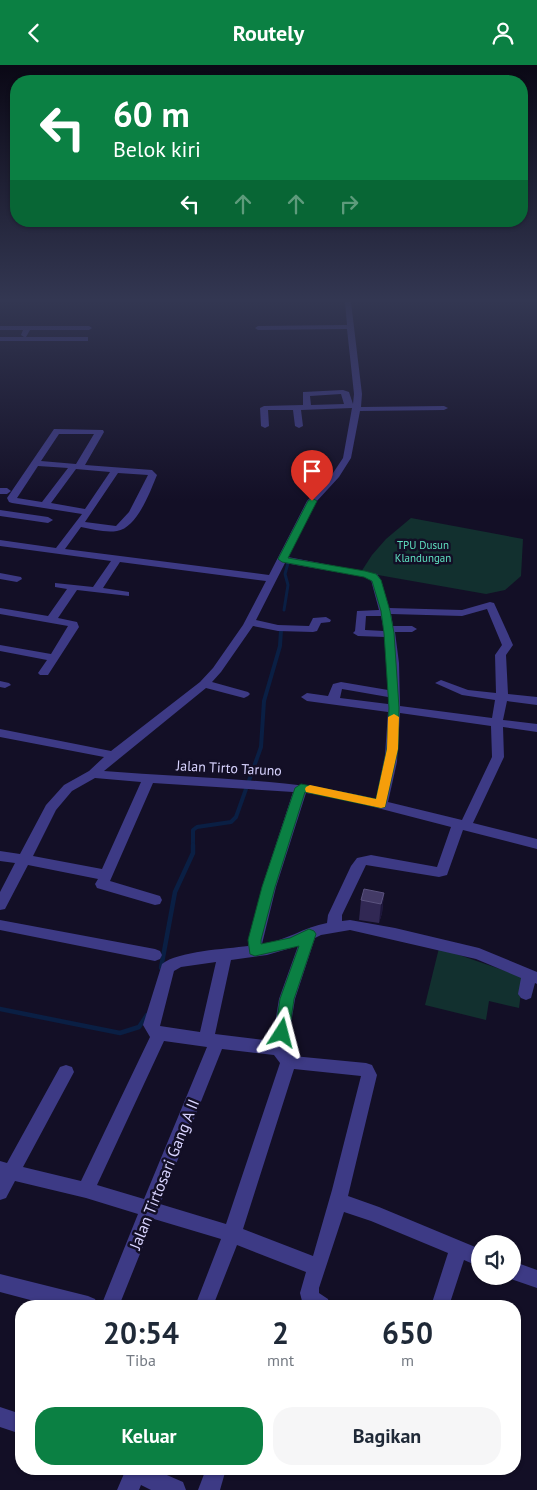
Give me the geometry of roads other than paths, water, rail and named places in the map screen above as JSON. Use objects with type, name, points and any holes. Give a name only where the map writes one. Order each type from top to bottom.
[{"type":"street","points":[[0,905],[50,809],[60,795],[68,788],[93,774],[113,755],[204,684],[231,652],[250,622],[312,501],[336,475],[347,458],[358,387],[356,368]]},
{"type":"street","points":[[307,407],[306,394],[343,392],[354,407]]},
{"type":"street","points":[[265,426],[264,408],[444,408]]},
{"type":"street","points":[[297,408],[299,426]]},
{"type":"street","points":[[434,409],[436,419]]},
{"type":"street","points":[[44,506],[76,467],[100,432],[57,431],[12,498],[12,500],[44,506],[88,512]]},
{"type":"street","points":[[34,463],[152,473],[153,475],[135,510],[119,528],[79,524]]},
{"type":"street","points":[[58,551],[88,512],[116,469]]},
{"type":"street","points":[[0,513],[48,520]]},
{"type":"street","points":[[0,543],[116,560],[199,568],[272,579]]},
{"type":"street","points":[[282,559],[373,576],[378,584],[389,631],[394,708],[392,749],[381,804]]},
{"type":"street","points":[[96,590],[116,560]]},
{"type":"street","points":[[0,576],[17,579]]},
{"type":"street","points":[[59,585],[125,594]]},
{"type":"street","points":[[51,620],[74,587]]},
{"type":"street","points":[[335,922],[358,866],[362,861],[371,860],[442,871],[462,825],[483,792],[498,757],[497,722],[502,696],[500,655],[508,645],[490,605],[462,613],[361,613],[359,633],[412,629]]},
{"type":"street","points":[[0,611],[74,626],[44,673]]},
{"type":"street","points":[[250,622],[278,628],[313,629],[317,620],[326,620]]},
{"type":"street","points":[[0,648],[54,658]]},
{"type":"street","points":[[441,683],[466,693],[537,701]]},
{"type":"street","points":[[204,684],[244,694]]},
{"type":"street","points":[[333,701],[337,686],[341,685],[393,695]]},
{"type":"street","points":[[307,697],[537,728]]},
{"type":"street","points":[[0,733],[113,755]]},
{"type":"street","name":"Jalan Tirto Taruno","points":[[93,774],[301,788],[381,804],[537,844]]},
{"type":"street","points":[[149,779],[102,884],[155,900]]},
{"type":"street","points":[[255,945],[269,887],[301,788]]},
{"type":"street","points":[[0,857],[23,859],[105,875]]},
{"type":"street","points":[[313,1300],[310,1298],[308,1289],[318,1267],[340,1201],[369,1075],[366,1070],[159,1034],[154,1031],[151,1025],[168,968],[173,963],[255,945],[293,943],[335,922],[479,954],[533,977],[526,993]]},
{"type":"street","points":[[0,925],[155,955]]},
{"type":"street","points":[[206,1300],[232,1234],[284,1055],[287,999],[309,934]]},
{"type":"street","name":"Jalan Tirtosari Gang A II","points":[[112,1300],[150,1209],[212,1042],[225,953]]},
{"type":"street","points":[[86,1190],[159,1034]]},
{"type":"street","points":[[0,1192],[5,1170],[66,1072]]},
{"type":"street","points":[[5,1170],[86,1190],[232,1234],[318,1267]]},
{"type":"street","points":[[340,1201],[471,1255]]},
{"type":"street","points":[[442,1300],[458,1250]]},
{"type":"street","points":[[521,1273],[537,1279]]},
{"type":"street","points":[[0,1283],[65,1300]]},
{"type":"street","points":[[0,1417],[15,1422]]},
{"type":"street","points":[[209,1490],[214,1475]]},
{"type":"street","points":[[134,1477],[175,1490]]},
{"type":"waterway","points":[[284,610],[288,585],[285,574],[288,563]]},
{"type":"waterway","points":[[161,968],[175,892],[193,853],[193,830],[197,827],[231,822],[236,817],[261,747],[264,701],[280,646],[281,630]]},
{"type":"waterway","points":[[0,1009],[120,1033],[139,1027],[147,1015]]},
{"type":"park label","name":"TPU Dusun Klandungan","points":[[423,551]]}]
